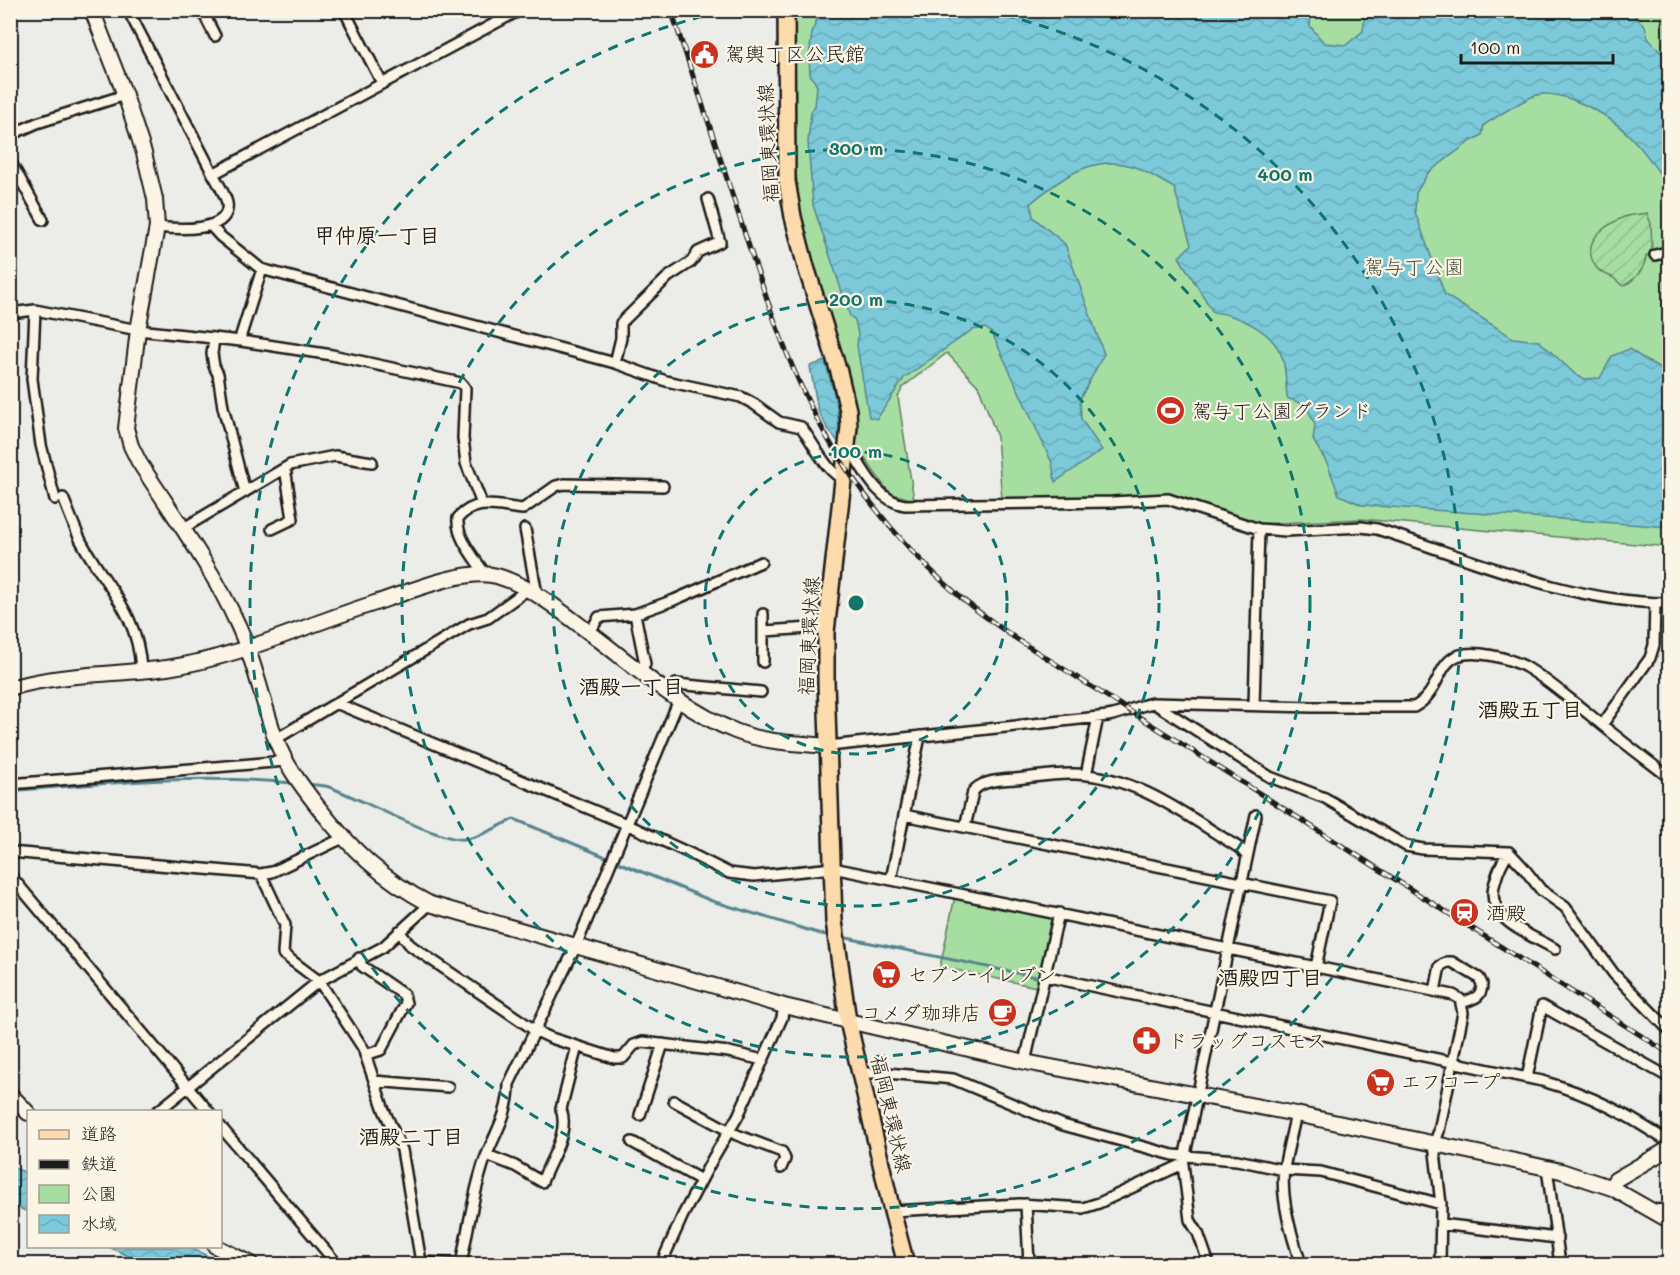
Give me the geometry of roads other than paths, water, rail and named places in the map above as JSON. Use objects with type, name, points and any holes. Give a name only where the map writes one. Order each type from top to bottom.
[{"type":"main road","name":"福岡東環状線","points":[[786,10],[788,181],[793,218],[839,372],[848,410],[847,444],[827,627],[826,681],[834,921],[848,1021],[906,1264]]},
{"type":"street","points":[[92,10],[126,95],[144,153],[152,188],[156,227],[138,330],[126,428],[131,446],[220,589],[248,648],[276,739],[286,761],[299,783],[343,838],[380,873],[430,904],[784,1006],[1025,1062],[1296,1114],[1547,1168],[1612,1188],[1670,1221]]},
{"type":"street","points":[[128,10],[227,202],[227,212],[223,218],[210,225],[180,229],[156,227]]},
{"type":"street","points":[[344,10],[382,83]]},
{"type":"street","points":[[213,174],[519,10]]},
{"type":"street","points":[[203,11],[215,36]]},
{"type":"street","points":[[10,135],[74,110],[126,95]]},
{"type":"street","points":[[10,161],[43,220]]},
{"type":"street","points":[[615,363],[621,338],[621,323],[668,277],[691,262],[698,252],[720,242],[708,199]]},
{"type":"street","points":[[210,225],[262,270],[615,363],[666,381],[741,397],[779,422],[801,427],[827,465],[838,477],[843,478]]},
{"type":"street","points":[[1655,255],[1670,251]]},
{"type":"street","points":[[241,341],[262,270]]},
{"type":"street","points":[[35,310],[32,379],[41,445],[59,498],[81,540],[127,611],[137,638],[141,670]]},
{"type":"street","points":[[10,313],[35,310],[138,330],[241,341],[333,355],[461,383],[465,388],[463,438],[466,463],[482,504]]},
{"type":"street","points":[[214,338],[212,354],[214,366],[218,374],[223,407],[245,492]]},
{"type":"street","points":[[847,444],[877,490],[894,503],[905,505],[1168,499],[1259,529],[1286,531],[1361,527],[1377,529],[1558,587],[1606,598],[1670,603]]},
{"type":"street","points":[[182,529],[290,465],[335,456],[372,462]]},
{"type":"street","points":[[272,529],[293,519],[285,468]]},
{"type":"street","points":[[485,573],[460,536],[457,526],[458,518],[472,507],[482,504],[524,509],[555,486],[564,484],[663,486]]},
{"type":"street","points":[[276,739],[469,624],[488,618],[536,589],[525,529]]},
{"type":"street","points":[[1254,705],[1259,529]]},
{"type":"street","points":[[590,632],[599,617],[635,614],[678,599],[761,562]]},
{"type":"street","points":[[10,688],[49,679],[167,668],[202,661],[248,648],[355,609],[455,577],[485,573],[497,576],[530,592],[590,632],[675,696],[710,718],[747,735],[784,742],[829,746],[1098,717],[1124,713],[1153,703],[1414,707],[1425,701],[1445,665],[1452,658],[1460,654],[1485,655],[1506,658],[1525,667],[1670,778]]},
{"type":"street","points":[[1602,725],[1650,658],[1654,645],[1655,603]]},
{"type":"street","points":[[635,614],[645,664],[641,671]]},
{"type":"street","points":[[763,614],[763,662]]},
{"type":"street","points":[[764,631],[827,627]]},
{"type":"street","points":[[261,874],[285,925],[283,954],[319,981],[363,1048],[402,1150],[418,1263],[462,1264],[473,1205],[487,1155],[509,1100],[509,1084],[576,946],[675,696],[676,684],[761,692]]},
{"type":"street","points":[[336,703],[626,824],[729,873],[754,876],[833,868],[1454,995],[1460,999],[1463,1013],[1439,1131],[1434,1144],[1441,1204],[1440,1264]]},
{"type":"street","points":[[1153,703],[1270,777],[1324,798],[1406,846],[1423,849],[1509,852],[1541,891],[1565,907],[1614,974],[1670,1031]]},
{"type":"street","points":[[1086,775],[1098,717]]},
{"type":"street","points":[[891,880],[920,736]]},
{"type":"street","points":[[10,784],[286,761]]},
{"type":"street","points":[[965,828],[976,787],[1007,780],[1073,774],[1086,775],[1108,778],[1153,795],[1242,849],[1247,856]]},
{"type":"street","points":[[904,815],[1330,901],[1316,967]]},
{"type":"street","points":[[1209,1264],[1198,1233],[1190,1220],[1184,1159],[1256,815]]},
{"type":"street","points":[[10,852],[261,874],[273,872],[343,838]]},
{"type":"street","points":[[1509,852],[1503,860],[1492,891],[1492,904],[1504,920],[1555,949]]},
{"type":"street","points":[[10,875],[206,1110]]},
{"type":"street","points":[[159,1110],[319,981],[383,947],[430,904]]},
{"type":"street","points":[[1025,1062],[1059,913]]},
{"type":"street","points":[[399,931],[410,945],[536,1031],[550,1038],[614,1058],[623,1058],[634,1045],[643,1042],[729,1052],[764,1060]]},
{"type":"street","points":[[359,958],[362,966],[404,995],[406,1003],[381,1050],[365,1055]]},
{"type":"street","points":[[1435,991],[1440,966],[1443,963],[1452,962],[1479,978],[1482,984],[1480,995],[1461,1003]]},
{"type":"street","points":[[1044,976],[1453,1062],[1576,1091],[1607,1104],[1670,1146],[1615,1180],[1612,1188]]},
{"type":"street","points":[[661,1264],[701,1180],[729,1132],[764,1060],[782,1018],[784,1006]]},
{"type":"street","points":[[1527,1078],[1542,1006],[1670,1078]]},
{"type":"street","points":[[640,1115],[663,1044]]},
{"type":"street","points":[[487,1155],[515,1166],[542,1182],[564,1128],[561,1109],[577,1047]]},
{"type":"street","points":[[860,1073],[953,1079],[1063,1125],[1184,1159],[1237,1160],[1284,1170],[1321,1172],[1441,1204]]},
{"type":"street","points":[[374,1081],[448,1087]]},
{"type":"street","points":[[10,1094],[27,1112]]},
{"type":"street","points":[[674,1101],[729,1132],[782,1152],[785,1159],[781,1168]]},
{"type":"street","points":[[1296,1114],[1284,1170],[1284,1188],[1292,1238],[1301,1264]]},
{"type":"street","points":[[222,1128],[337,1264]]},
{"type":"street","points":[[632,1142],[701,1180]]},
{"type":"street","points":[[892,1211],[1026,1204],[1083,1208],[1099,1203],[1184,1159]]},
{"type":"street","points":[[1547,1168],[1560,1264]]},
{"type":"street","points":[[1026,1204],[1029,1264]]},
{"type":"street","points":[[1652,1210],[1670,1209]]},
{"type":"street","points":[[1441,1224],[1557,1238]]},
{"type":"street","points":[[219,1248],[251,1264]]},
{"type":"water","name":"駕与丁公園","points":[[826,11],[1311,11],[1310,26],[1324,43],[1346,45],[1363,31],[1365,11],[1629,11],[1645,26],[1648,38],[1669,62],[1669,189],[1640,147],[1604,115],[1573,100],[1541,94],[1510,108],[1484,125],[1482,135],[1428,173],[1416,193],[1415,212],[1445,295],[1513,338],[1539,341],[1576,375],[1584,379],[1600,378],[1612,356],[1629,349],[1669,375],[1669,527],[1362,505],[1339,495],[1327,463],[1313,440],[1315,425],[1306,405],[1287,398],[1283,360],[1273,341],[1265,333],[1245,321],[1213,312],[1179,257],[1191,245],[1174,188],[1137,168],[1117,163],[1103,163],[1077,171],[1053,185],[1031,203],[1033,217],[1065,244],[1104,354],[1080,399],[1081,419],[1102,450],[1055,482],[1052,463],[992,333],[985,328],[972,330],[904,378],[877,419],[869,417],[855,320],[850,316],[813,205],[808,142],[817,86],[810,74],[809,56],[812,33],[819,13],[826,16]]},
{"type":"water","points":[[825,361],[837,404],[840,444],[818,411],[810,366]]},
{"type":"water","points":[[11,1166],[27,1174],[27,1212],[11,1205]]},
{"type":"water","points":[[111,1248],[191,1248],[224,1264],[146,1264]]},
{"type":"waterway","points":[[10,791],[187,779],[293,783]]},
{"type":"waterway","points":[[306,784],[329,787],[420,827],[455,839],[479,836],[514,819],[712,901],[832,936]]},
{"type":"waterway","points":[[842,937],[1041,978]]},
{"type":"railway","points":[[671,10],[764,292],[799,383],[846,468],[871,503],[913,553],[960,597],[1015,638],[1670,1054]]},
{"type":"place","name":"駕輿丁区公民館","points":[[704,54]]},
{"type":"place","name":"駕与丁公園グランド","points":[[1171,411]]},
{"type":"place","name":"酒殿","points":[[1465,913]]},
{"type":"place","name":"セブン-イレブン","points":[[887,975]]},
{"type":"place","name":"コメダ珈琲店","points":[[1002,1013]]},
{"type":"place","name":"ドラッグコスモス","points":[[1147,1041]]},
{"type":"place","name":"エフコープ","points":[[1380,1082]]},
{"type":"district","name":"甲仲原一丁目","points":[[377,236]]},
{"type":"district","name":"酒殿一丁目","points":[[631,687]]},
{"type":"district","name":"酒殿五丁目","points":[[1530,710]]},
{"type":"district","name":"酒殿四丁目","points":[[1270,978]]},
{"type":"district","name":"酒殿二丁目","points":[[411,1137]]}]
